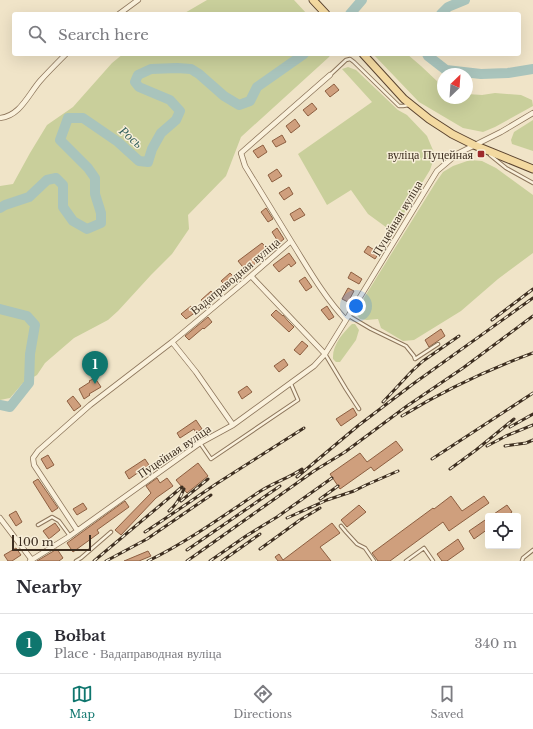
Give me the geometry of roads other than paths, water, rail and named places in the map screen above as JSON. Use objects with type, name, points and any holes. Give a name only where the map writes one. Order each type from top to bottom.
[{"type":"main road","points":[[313,0],[324,12]]},
{"type":"main road","points":[[365,56],[404,99],[429,119],[452,134],[474,145],[533,169]]},
{"type":"street","points":[[122,12],[138,0]]},
{"type":"street","points":[[0,118],[12,115],[25,102],[39,82],[64,56]]},
{"type":"street","points":[[291,241],[245,166],[241,153],[330,75]]},
{"type":"street","name":"Пуцейная вуліца","points":[[34,560],[200,443],[233,425],[314,366],[325,354],[348,318],[437,171],[457,154],[533,114]]},
{"type":"street","name":"Вадаправодная вуліца","points":[[77,530],[34,465],[33,458],[38,451],[90,405],[172,342],[291,241],[335,308],[348,318]]},
{"type":"street","points":[[251,276],[325,354]]},
{"type":"street","points":[[172,342],[196,372],[233,425]]},
{"type":"street","points":[[0,518],[34,560]]},
{"type":"lane","points":[[330,75],[346,60],[350,59],[399,106],[410,104]]},
{"type":"lane","points":[[484,149],[506,168],[533,183]]},
{"type":"lane","points":[[348,318],[406,346],[415,359],[438,344]]},
{"type":"lane","points":[[325,354],[359,409]]},
{"type":"lane","points":[[200,443],[211,459],[298,400],[291,383]]},
{"type":"lane","points":[[38,525],[52,517],[59,521],[70,536]]},
{"type":"lane","points":[[341,526],[357,544],[365,548],[374,561]]},
{"type":"lane","points":[[76,561],[111,532]]},
{"type":"lane","points":[[406,561],[424,548],[433,561]]},
{"type":"lane","points":[[522,561],[523,558],[533,550]]},
{"type":"waterway","name":"Рось","points":[[352,12],[362,0]]},
{"type":"waterway","name":"Рось","points":[[443,12],[448,7],[465,0]]},
{"type":"waterway","name":"Рось","points":[[0,208],[29,197],[47,180],[56,178],[63,185],[63,207],[73,221],[87,229],[101,223],[101,213],[95,194],[95,178],[88,168],[60,140],[68,118],[83,118],[118,142],[139,161],[148,162],[152,149],[161,133],[176,120],[180,111],[170,100],[139,87],[135,82],[138,75],[151,69],[191,69],[224,96],[239,105],[250,101],[257,87],[301,56]]},
{"type":"waterway","name":"Рось","points":[[428,56],[446,70],[481,74],[508,73],[533,69]]},
{"type":"waterway","name":"Рось","points":[[0,204],[5,205]]},
{"type":"waterway","name":"Рось","points":[[0,309],[27,316],[35,325],[30,354],[29,383],[10,407],[0,405]]},
{"type":"railway","points":[[492,320],[533,289]]},
{"type":"railway","points":[[297,477],[359,425],[413,384],[533,298]]},
{"type":"railway","points":[[187,561],[314,471],[345,452],[533,316]]},
{"type":"railway","points":[[383,402],[423,361],[459,336]]},
{"type":"railway","points":[[402,416],[433,398],[499,366],[533,353]]},
{"type":"railway","points":[[432,459],[533,393]]},
{"type":"railway","points":[[510,427],[533,414]]},
{"type":"railway","points":[[450,469],[514,419]]},
{"type":"railway","points":[[487,446],[506,436],[533,425]]},
{"type":"railway","points":[[145,532],[216,484],[304,428]]},
{"type":"railway","points":[[505,446],[526,443],[533,440]]},
{"type":"railway","points":[[148,561],[191,537],[264,489],[302,469]]},
{"type":"railway","points":[[287,518],[327,500],[354,491],[398,471]]},
{"type":"railway","points":[[210,561],[277,517],[332,478]]},
{"type":"railway","points":[[181,501],[208,479]]},
{"type":"railway","points":[[187,550],[280,486]]},
{"type":"railway","points":[[320,499],[338,486]]},
{"type":"railway","points":[[94,561],[182,487]]},
{"type":"railway","points":[[169,511],[178,502],[184,489]]},
{"type":"railway","points":[[106,561],[147,539],[211,495]]},
{"type":"railway","points":[[260,549],[300,520],[320,508]]},
{"type":"railway","points":[[222,561],[260,534]]},
{"type":"place","name":"вуліца Пуцейная","points":[[481,154]]},
{"type":"place","name":"Bołbat","points":[[95,384]]}]
